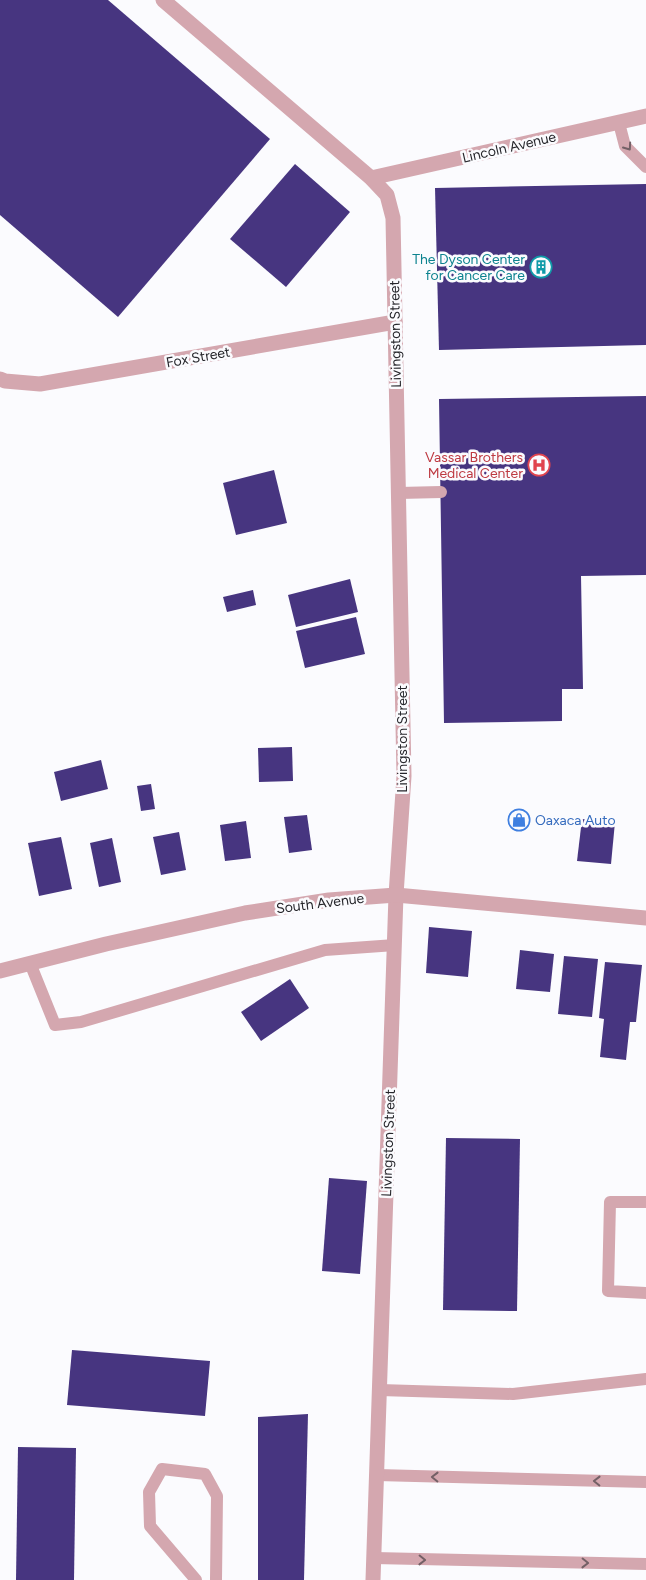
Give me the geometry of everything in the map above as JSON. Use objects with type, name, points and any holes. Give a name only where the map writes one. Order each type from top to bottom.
[{"type":"street","name":"Livingston Street","points":[[163,0],[371,178],[387,195],[393,218],[404,776],[396,895],[373,1580]]},
{"type":"street","name":"Lincoln Avenue","points":[[371,178],[646,116]]},
{"type":"street","name":"Fox Street","points":[[0,379],[40,384],[395,322]]},
{"type":"street","name":"South Avenue","points":[[0,970],[245,913],[328,900],[396,895],[646,918]]},
{"type":"lane","points":[[619,123],[625,146],[646,167]]},
{"type":"lane","points":[[399,493],[441,492]]},
{"type":"lane","points":[[30,963],[55,1025],[81,1022],[325,950],[395,945]]},
{"type":"lane","points":[[646,1202],[610,1202],[608,1291],[646,1293]]},
{"type":"lane","points":[[380,1390],[513,1394],[646,1380]]},
{"type":"lane","points":[[196,1580],[150,1526],[149,1492],[162,1470],[204,1474],[218,1496],[216,1580]]},
{"type":"lane","points":[[377,1475],[646,1482]]},
{"type":"lane","points":[[374,1558],[646,1564]]},
{"type":"building","points":[[0,0],[108,0],[270,139],[118,317],[0,215]]},
{"type":"building","points":[[295,164],[350,212],[286,287],[230,239]]},
{"type":"building","name":"The Dyson Center for Cancer Care","points":[[646,184],[646,345],[439,350],[435,188]]},
{"type":"building","points":[[646,396],[646,575],[581,576],[583,689],[562,689],[562,721],[444,723],[439,399]]},
{"type":"building","points":[[274,470],[287,523],[236,535],[223,483]]},
{"type":"building","points":[[350,579],[358,612],[296,627],[288,595]]},
{"type":"building","points":[[253,590],[256,605],[227,612],[223,597]]},
{"type":"building","points":[[356,617],[365,654],[305,668],[296,631]]},
{"type":"building","points":[[292,747],[293,781],[259,782],[258,748]]},
{"type":"building","points":[[101,760],[108,789],[61,801],[54,772]]},
{"type":"building","points":[[151,784],[155,809],[141,811],[137,786]]},
{"type":"building","points":[[307,815],[312,850],[289,853],[284,817]]},
{"type":"building","points":[[582,819],[615,822],[611,864],[577,861]]},
{"type":"building","points":[[246,821],[251,858],[225,861],[220,825]]},
{"type":"building","points":[[179,832],[186,870],[161,875],[153,837]]},
{"type":"building","points":[[61,837],[72,889],[39,896],[28,843]]},
{"type":"building","points":[[112,838],[121,882],[99,887],[90,843]]},
{"type":"building","points":[[429,927],[472,931],[468,977],[426,973]]},
{"type":"building","points":[[520,950],[554,954],[550,992],[516,989]]},
{"type":"building","points":[[564,956],[598,959],[592,1017],[558,1014]]},
{"type":"building","points":[[605,962],[642,965],[636,1022],[630,1022],[626,1060],[600,1057],[604,1019],[599,1018]]},
{"type":"building","points":[[290,979],[309,1008],[261,1041],[241,1012]]},
{"type":"building","points":[[446,1138],[520,1139],[517,1311],[443,1310]]},
{"type":"building","points":[[329,1178],[367,1181],[360,1274],[322,1271]]},
{"type":"building","points":[[72,1350],[210,1361],[205,1416],[67,1405]]},
{"type":"building","points":[[308,1414],[304,1580],[258,1580],[258,1417]]},
{"type":"building","points":[[18,1447],[76,1448],[74,1580],[16,1580]]},
{"type":"place","name":"The Dyson Center for Cancer Care","points":[[541,267]]},
{"type":"place","name":"Vassar Brothers Medical Center","points":[[539,465]]},
{"type":"place","name":"Oaxaca Auto","points":[[519,820]]}]
